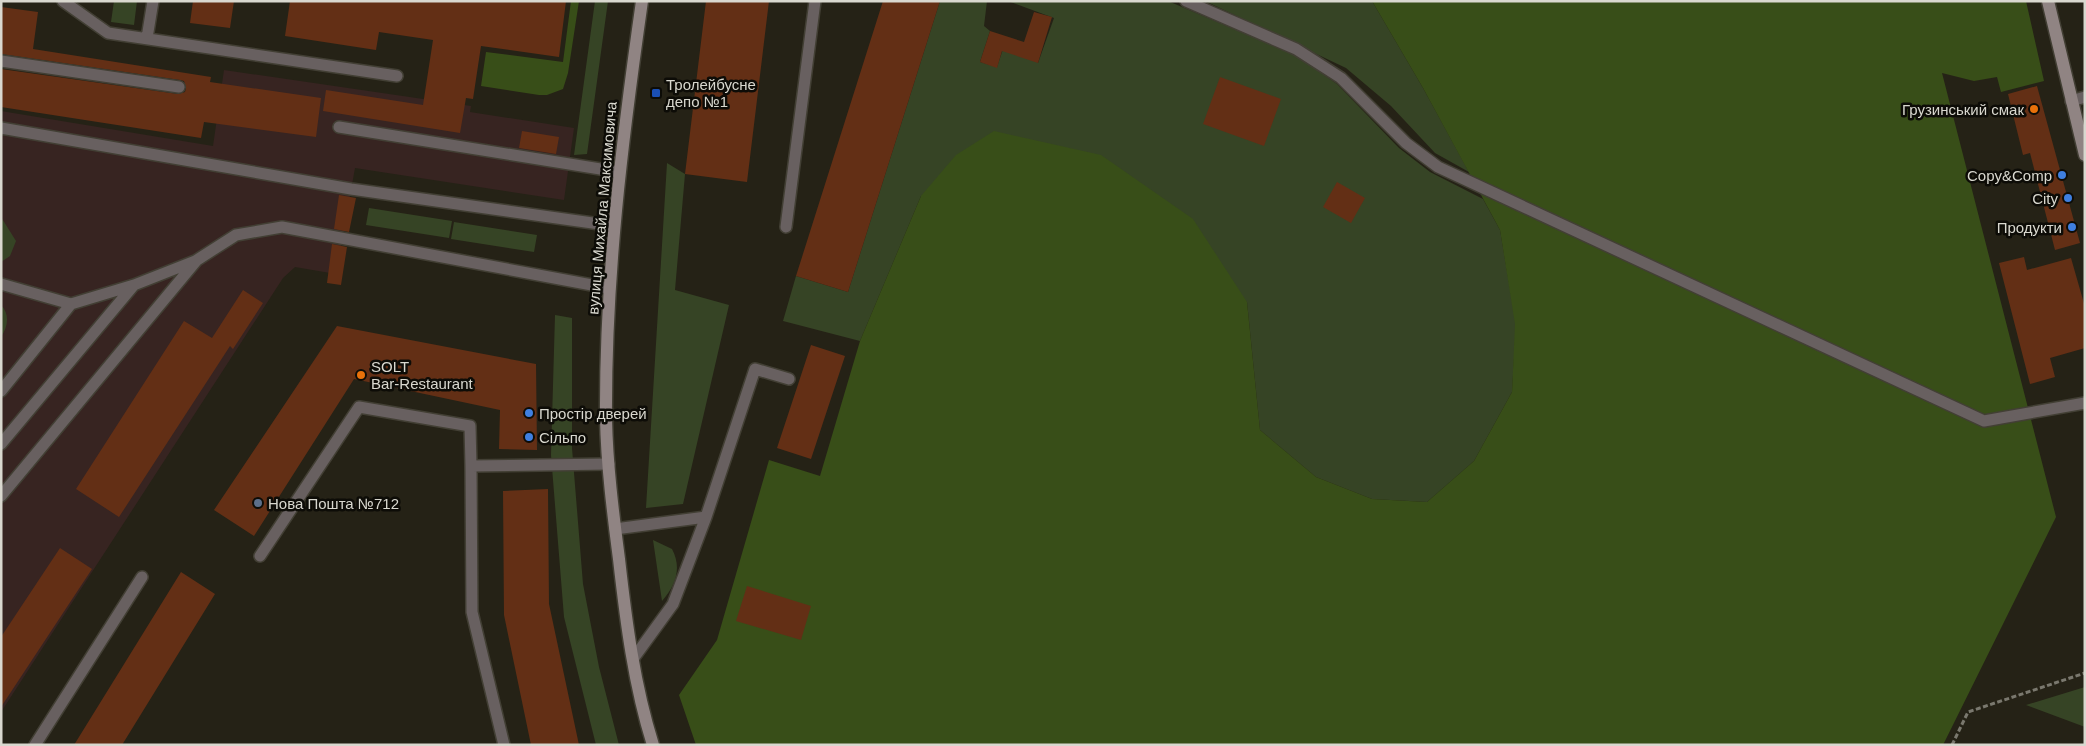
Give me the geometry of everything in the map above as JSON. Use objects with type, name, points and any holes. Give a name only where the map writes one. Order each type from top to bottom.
[{"type":"main road","name":"вулиця Михайла Максимовича","points":[[642,1],[619,172],[608,288],[606,422],[615,529],[633,659],[653,745]]},
{"type":"main road","points":[[2048,1],[2085,155]]},
{"type":"lane","points":[[63,1],[108,33],[397,76]]},
{"type":"lane","points":[[147,38],[152,1]]},
{"type":"lane","points":[[786,227],[815,1]]},
{"type":"lane","points":[[1186,1],[1296,49],[1341,78],[1406,143],[1438,167],[1984,421],[2085,403]]},
{"type":"lane","points":[[1,61],[179,87]]},
{"type":"lane","points":[[2071,101],[2085,97]]},
{"type":"lane","points":[[339,127],[619,172]]},
{"type":"lane","points":[[1,128],[352,189],[614,226]]},
{"type":"lane","points":[[1,284],[71,304],[134,285],[198,260],[236,235],[282,227],[608,288]]},
{"type":"lane","points":[[1,496],[198,260]]},
{"type":"lane","points":[[1,444],[134,285]]},
{"type":"lane","points":[[1,391],[71,304]]},
{"type":"lane","points":[[633,659],[674,604],[706,517],[755,369],[789,379]]},
{"type":"lane","points":[[260,556],[358,407],[470,426],[472,612],[504,745]]},
{"type":"lane","points":[[471,466],[609,464]]},
{"type":"lane","points":[[615,529],[706,517]]},
{"type":"lane","points":[[35,745],[142,576]]},
{"type":"path","points":[[1952,745],[1968,712],[2085,673]]},
{"type":"shaded area","points":[[224,70],[471,106],[470,112],[574,128],[564,200],[355,168],[336,274],[295,267],[283,278],[1,712],[1,111],[213,146]]},
{"type":"green space","points":[[114,1],[137,1],[134,25],[111,22]]},
{"type":"green space","points":[[571,1],[579,1],[568,73],[563,89],[547,95],[539,95],[481,86],[486,52],[563,62]]},
{"type":"green space","points":[[595,1],[608,1],[587,154],[574,155]]},
{"type":"green space","points":[[940,1],[987,1],[984,26],[990,31],[980,62],[997,67],[1007,37],[1038,63],[1054,18],[1008,1],[1168,1],[1297,56],[1337,84],[1399,148],[1430,172],[1483,199],[1500,230],[1516,324],[1512,392],[1474,461],[1427,502],[1372,499],[1316,477],[1260,430],[1247,302],[921,196],[860,341],[783,321],[796,276],[848,292]]},
{"type":"green space","points":[[1205,1],[1372,1],[1469,172],[1435,153],[1391,106],[1346,68]]},
{"type":"green space","points":[[1372,1],[2026,1],[2044,81],[2001,92],[1997,77],[1974,81],[1942,73],[2056,517],[1943,745],[696,745],[679,695],[717,640],[769,460],[820,476],[860,341],[921,196],[956,155],[994,131],[1101,155],[1193,219],[1247,302],[1260,430],[1316,477],[1372,499],[1427,502],[1474,461],[1512,392],[1515,324],[1500,230],[1423,88]]},
{"type":"green space","points":[[667,163],[685,174],[675,290],[729,305],[683,504],[646,508]]},
{"type":"green space","points":[[369,208],[452,221],[449,238],[366,225]]},
{"type":"green space","points":[[1,217],[16,241],[10,256],[1,262]]},
{"type":"green space","points":[[454,222],[537,235],[534,252],[451,239]]},
{"type":"green space","points":[[1,305],[6,312],[7,321],[1,337]]},
{"type":"green space","points":[[555,315],[572,318],[572,448],[583,584],[599,667],[619,745],[596,745],[564,617],[551,455]]},
{"type":"green space","points":[[653,540],[672,549],[677,563],[674,583],[662,601]]},
{"type":"green space","points":[[2085,687],[2085,727],[2026,705]]},
{"type":"building","points":[[193,1],[234,1],[230,28],[190,23]]},
{"type":"building","points":[[290,1],[566,1],[559,57],[481,46],[473,99],[466,98],[460,133],[323,111],[326,90],[423,105],[433,40],[379,32],[376,50],[285,36]]},
{"type":"building","points":[[706,1],[769,1],[747,182],[685,174]]},
{"type":"building","points":[[883,1],[940,1],[848,292],[796,276]]},
{"type":"building","points":[[1,7],[38,12],[33,49],[211,77],[210,82],[321,98],[316,137],[204,122],[201,138],[1,107],[1,69],[178,94],[185,92],[186,88],[184,81],[180,80],[1,54]]},
{"type":"building","points":[[1034,12],[1052,17],[1038,63],[1002,51],[997,68],[980,62],[990,31],[1024,42]]},
{"type":"building","points":[[1220,77],[1281,99],[1264,146],[1203,124]]},
{"type":"building","points":[[2037,86],[2080,243],[2055,250],[2030,153],[2023,155],[2008,94]]},
{"type":"building","points":[[522,131],[559,137],[556,154],[519,148]]},
{"type":"building","points":[[1337,182],[1365,198],[1351,223],[1323,207]]},
{"type":"building","points":[[339,195],[356,198],[349,232],[334,229]]},
{"type":"building","points":[[332,244],[347,247],[341,285],[327,283]]},
{"type":"building","points":[[2024,257],[2027,270],[2071,258],[2085,307],[2085,348],[2050,358],[2055,377],[2030,384],[1999,263]]},
{"type":"building","points":[[243,290],[263,303],[233,349],[230,346],[119,517],[76,489],[184,321],[212,338]]},
{"type":"building","points":[[337,326],[536,364],[537,450],[499,449],[500,410],[354,379],[254,536],[214,510]]},
{"type":"building","points":[[811,345],[845,356],[811,459],[777,448]]},
{"type":"building","points":[[548,489],[549,604],[579,745],[531,745],[504,615],[503,491]]},
{"type":"building","points":[[60,548],[92,569],[1,707],[1,637]]},
{"type":"building","points":[[181,572],[215,594],[122,745],[74,745]]},
{"type":"building","points":[[747,586],[811,606],[801,640],[736,621]]},
{"type":"place","name":"Тролейбусне депо №1","points":[[656,93]]},
{"type":"place","name":"Грузинський смак","points":[[2034,109]]},
{"type":"place","name":"Copy&Comp","points":[[2062,175]]},
{"type":"place","name":"City","points":[[2068,198]]},
{"type":"place","name":"Продукти","points":[[2072,227]]},
{"type":"place","name":"SOLT Bar-Restaurant","points":[[361,375]]},
{"type":"place","name":"Простір дверей","points":[[529,413]]},
{"type":"place","name":"Сільпо","points":[[529,437]]},
{"type":"place","name":"Нова Пошта №712","points":[[258,503]]}]
